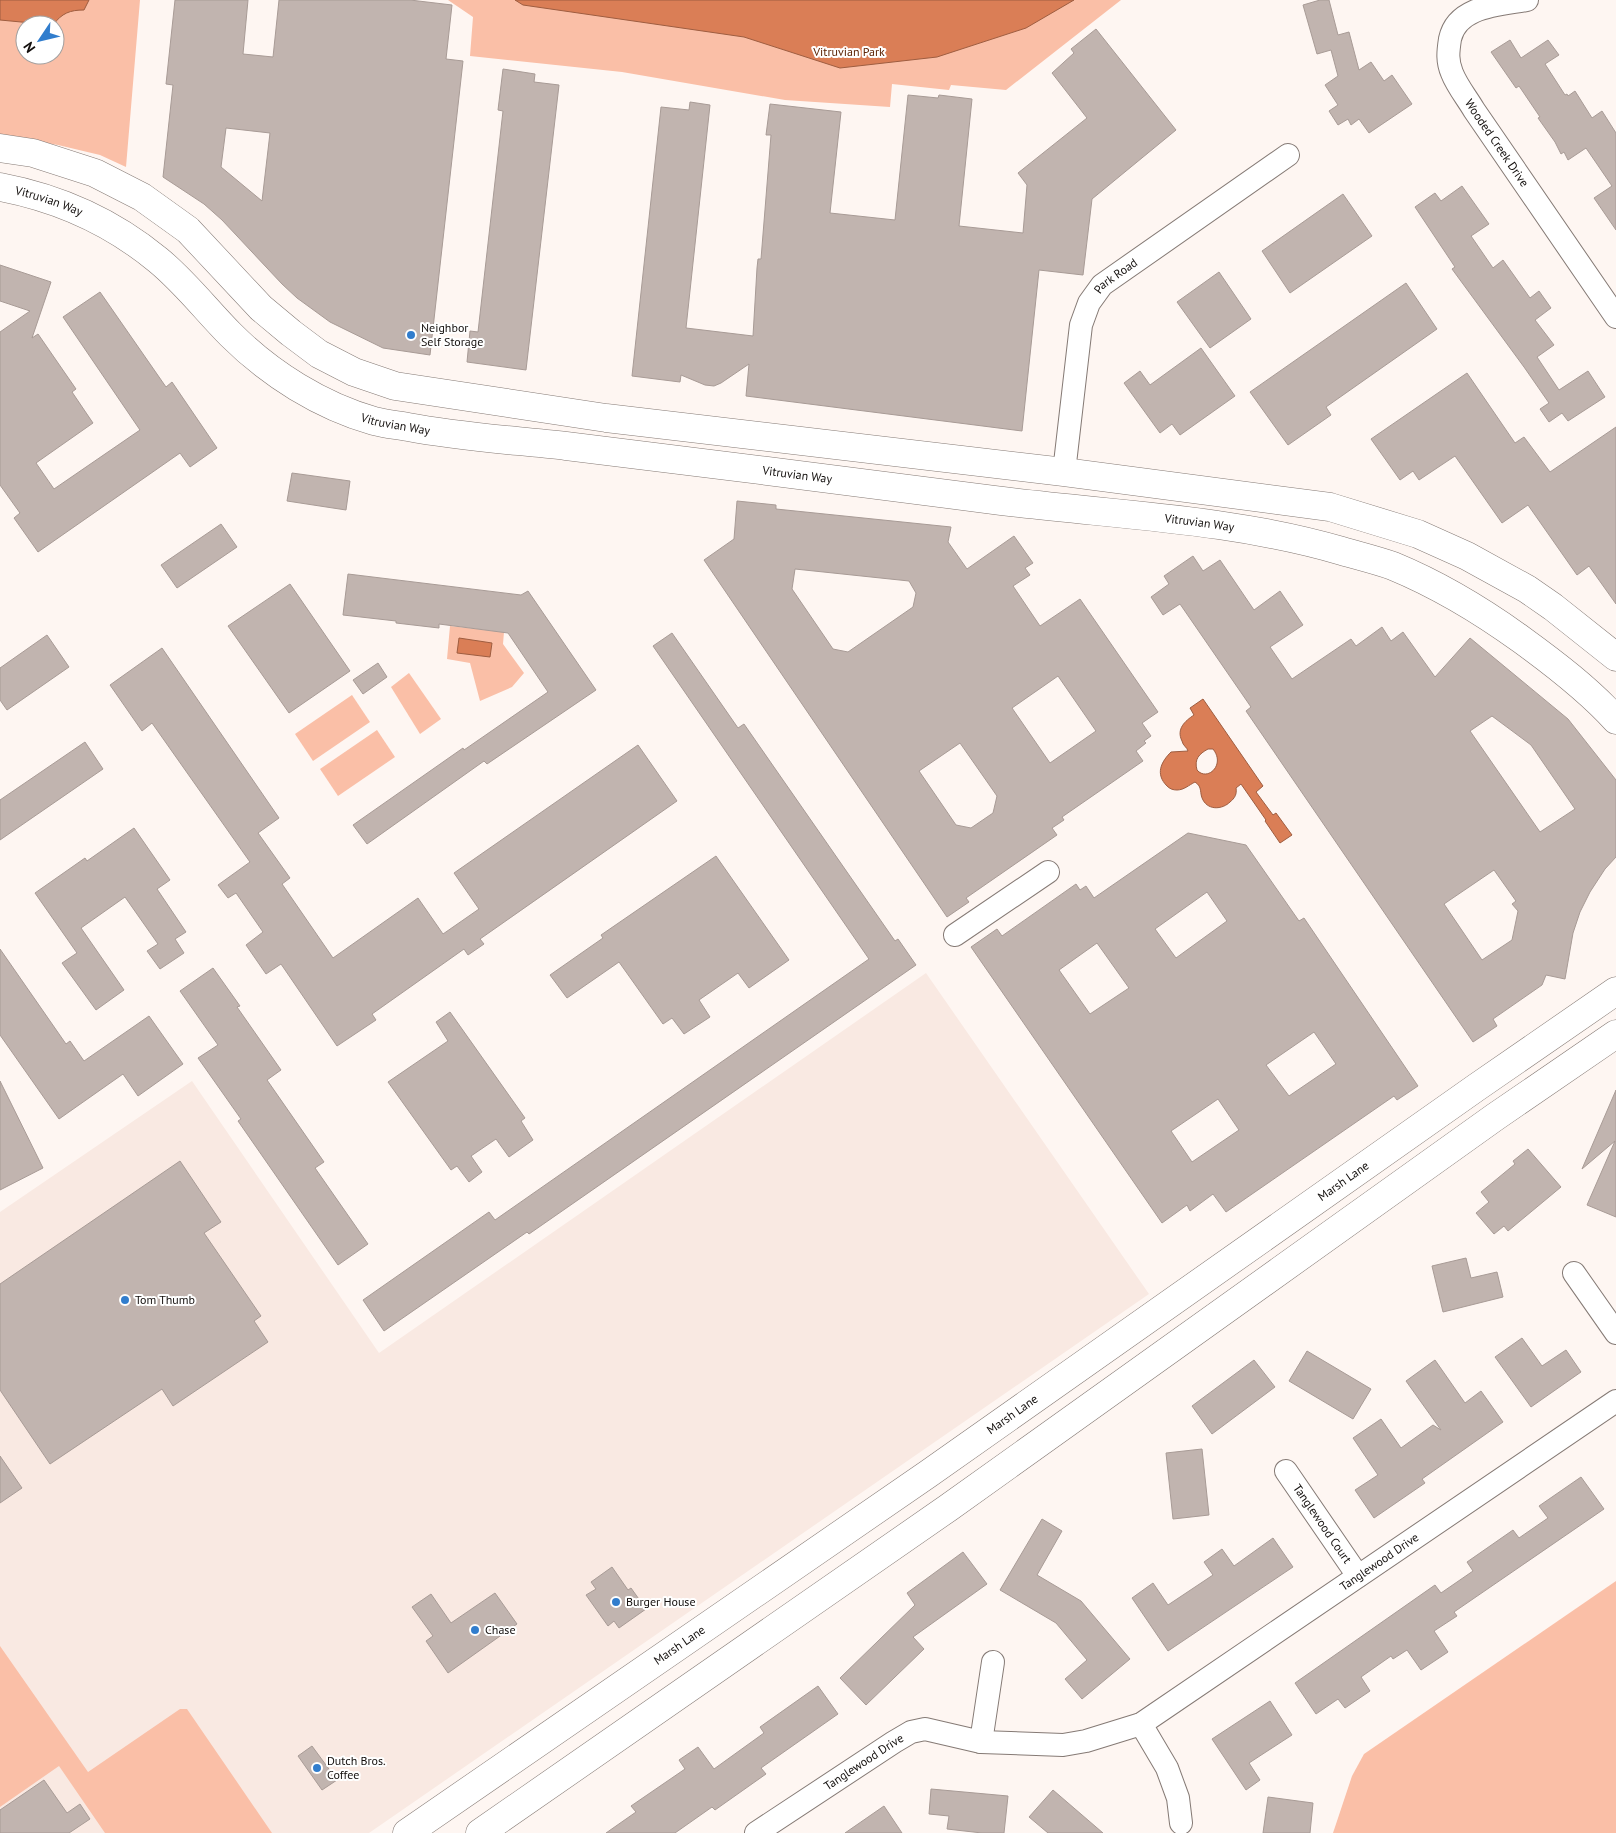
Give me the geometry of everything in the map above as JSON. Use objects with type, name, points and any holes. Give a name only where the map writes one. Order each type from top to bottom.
[{"type":"main road","points":[[0,148],[33,153],[95,173],[142,197],[188,230],[261,308],[319,354],[354,372],[395,386],[606,418],[1064,472],[1330,507],[1406,530],[1467,556],[1527,589],[1554,607],[1616,657]]},
{"type":"main road","name":"Vitruvian Way","points":[[0,186],[47,198],[119,230],[160,261],[192,291],[230,334],[258,360],[282,377],[328,404],[375,421],[433,432],[568,446],[1059,508],[1165,519],[1243,529],[1304,540],[1388,564],[1434,585],[1489,616],[1550,660],[1616,720]]},
{"type":"main road","points":[[1059,508],[1064,472]]},
{"type":"main road","points":[[1388,564],[1406,530]]},
{"type":"main road","name":"Marsh Lane","points":[[408,1833],[928,1474],[1616,991]]},
{"type":"main road","points":[[464,1794],[484,1830],[948,1508],[1495,1117],[1616,1034]]},
{"type":"main road","points":[[1477,1087],[1495,1117]]},
{"type":"main road","points":[[1171,1303],[1192,1333]]},
{"type":"main road","points":[[928,1474],[948,1508]]},
{"type":"street","name":"Wooded Creek Drive","points":[[1527,0],[1482,8],[1462,17],[1452,29],[1447,52],[1452,74],[1474,110],[1616,317]]},
{"type":"street","name":"Park Road","points":[[1064,472],[1081,325],[1089,303],[1102,285],[1288,154]]},
{"type":"street","points":[[955,934],[1048,872]]},
{"type":"street","points":[[1574,1273],[1616,1333]]},
{"type":"street","name":"Tanglewood Drive","points":[[756,1833],[911,1732],[925,1729],[981,1742],[1063,1745],[1086,1741],[1141,1724],[1616,1401]]},
{"type":"street","name":"Tanglewood Court","points":[[1286,1471],[1358,1576]]},
{"type":"street","points":[[981,1742],[993,1662]]},
{"type":"street","points":[[1141,1724],[1167,1768],[1178,1798],[1181,1823]]},
{"type":"shaded area","points":[[0,0],[89,0],[84,10],[64,15],[15,15],[15,21],[0,20]]},
{"type":"shaded area","points":[[515,0],[1074,0],[1026,28],[937,57],[840,68],[744,37],[523,5]]},
{"type":"shaded area","points":[[459,638],[492,643],[490,657],[457,653]]},
{"type":"shaded area","points":[[1203,699],[1263,786],[1256,792],[1273,815],[1276,813],[1292,835],[1280,843],[1241,784],[1236,788],[1236,794],[1232,800],[1224,806],[1216,808],[1206,804],[1199,786],[1195,782],[1180,790],[1173,790],[1163,782],[1160,773],[1162,764],[1167,756],[1171,752],[1188,751],[1180,737],[1180,733],[1185,723],[1194,715],[1190,708]],"holes":[[[1208,749],[1213,749],[1216,755],[1216,766],[1210,773],[1201,773],[1197,770],[1196,766],[1198,757]]]},
{"type":"shaded area","points":[[926,973],[1149,1294],[369,1833],[0,1833],[0,1212],[192,1081],[379,1353]]},
{"type":"green space","points":[[0,0],[140,0],[126,167],[100,155],[58,145],[0,135]]},
{"type":"green space","name":"Vitruvian Park","points":[[448,0],[1121,0],[1006,90],[951,85],[949,90],[892,84],[890,107],[785,100],[622,72],[470,56],[473,17]]},
{"type":"green space","points":[[450,626],[504,632],[503,644],[524,673],[512,687],[480,701],[470,663],[447,659]]},
{"type":"green space","points":[[409,673],[441,719],[420,734],[391,687]]},
{"type":"green space","points":[[352,695],[370,722],[313,761],[295,734]]},
{"type":"green space","points":[[377,730],[395,757],[338,796],[320,769]]},
{"type":"green space","points":[[1616,1581],[1616,1833],[1333,1833],[1352,1776],[1364,1754]]},
{"type":"green space","points":[[0,1646],[88,1772],[180,1709],[187,1709],[272,1833],[105,1833],[59,1766],[0,1807]]},
{"type":"building","points":[[175,0],[248,0],[243,54],[273,57],[279,0],[410,0],[452,5],[446,59],[463,61],[430,355],[383,348],[330,322],[297,298],[282,284],[222,220],[204,204],[163,177],[173,85],[166,84]],"holes":[[[226,128],[270,133],[262,201],[221,167]]]},
{"type":"building","points":[[1320,0],[1329,0],[1338,35],[1349,32],[1359,70],[1371,62],[1384,81],[1392,75],[1412,104],[1369,133],[1359,119],[1351,125],[1348,119],[1338,125],[1329,111],[1338,105],[1325,85],[1338,76],[1331,50],[1317,54],[1303,5]]},
{"type":"building","points":[[1096,29],[1176,130],[1092,199],[1083,275],[1039,270],[1022,431],[746,396],[749,364],[714,386],[705,385],[681,375],[680,382],[632,376],[661,107],[689,110],[690,102],[710,105],[686,328],[753,336],[757,268],[758,259],[761,259],[771,135],[766,135],[770,104],[841,112],[830,213],[895,220],[908,95],[938,98],[939,95],[972,99],[959,226],[1023,233],[1027,185],[1018,173],[1087,118],[1052,73],[1074,53],[1071,49]]},
{"type":"building","points":[[1510,40],[1521,58],[1548,40],[1559,55],[1545,64],[1565,95],[1567,94],[1568,96],[1575,91],[1592,118],[1602,111],[1616,133],[1616,230],[1594,198],[1612,186],[1586,148],[1568,160],[1564,152],[1561,154],[1538,118],[1540,117],[1519,86],[1516,88],[1491,52]]},
{"type":"building","points":[[503,69],[535,74],[534,82],[559,85],[526,370],[467,362],[470,331],[478,332],[503,111],[498,110]]},
{"type":"building","points":[[1462,186],[1489,224],[1471,236],[1493,268],[1503,260],[1530,298],[1539,291],[1551,308],[1535,320],[1554,345],[1537,357],[1559,390],[1588,371],[1605,397],[1568,421],[1562,413],[1549,422],[1540,409],[1549,403],[1452,269],[1455,267],[1415,207],[1435,193],[1441,201]]},
{"type":"building","points":[[1343,194],[1372,236],[1290,293],[1262,251]]},
{"type":"building","points":[[0,265],[51,282],[32,338],[38,334],[76,389],[72,392],[93,423],[36,463],[54,489],[140,430],[63,317],[100,292],[166,387],[172,382],[217,448],[190,467],[180,453],[38,552],[14,518],[20,513],[0,485],[0,332],[30,311],[0,301]]},
{"type":"building","points":[[1219,272],[1251,319],[1210,348],[1177,302]]},
{"type":"building","points":[[1406,283],[1437,329],[1326,407],[1331,415],[1288,445],[1250,392]]},
{"type":"building","points":[[1201,348],[1235,396],[1180,435],[1172,424],[1160,433],[1124,383],[1140,371],[1150,385]]},
{"type":"building","points":[[1467,373],[1515,443],[1524,437],[1550,472],[1616,427],[1616,604],[1589,566],[1577,575],[1528,505],[1502,523],[1455,456],[1419,480],[1413,471],[1400,480],[1371,439]]},
{"type":"building","points":[[292,473],[350,481],[346,510],[287,501]]},
{"type":"building","points":[[737,501],[776,505],[776,509],[951,527],[948,542],[967,569],[1014,536],[1033,563],[1025,568],[1030,575],[1013,586],[1040,626],[1080,599],[1158,712],[1142,723],[1151,736],[1136,751],[1143,761],[1062,817],[1064,820],[1052,828],[1057,835],[966,898],[969,902],[947,917],[704,560],[734,539]],"holes":[[[795,569],[909,581],[916,593],[913,607],[848,652],[833,649],[792,589]],[[1058,676],[1096,731],[1050,763],[1012,708]],[[960,743],[997,796],[993,813],[971,828],[956,825],[919,771]]]},
{"type":"building","points":[[221,524],[237,547],[177,588],[161,565]]},
{"type":"building","points":[[1193,556],[1203,571],[1220,560],[1254,610],[1280,591],[1303,625],[1270,647],[1292,679],[1351,639],[1356,646],[1382,627],[1391,641],[1403,632],[1435,677],[1470,638],[1568,719],[1616,780],[1616,857],[1605,869],[1580,912],[1573,933],[1565,979],[1546,975],[1542,985],[1493,1019],[1497,1026],[1473,1042],[1246,711],[1251,707],[1180,604],[1163,615],[1151,597],[1169,584],[1164,576]],"holes":[[[1492,716],[1531,745],[1575,809],[1540,832],[1470,731]],[[1494,870],[1516,901],[1512,904],[1518,911],[1512,940],[1482,960],[1444,904]]]},
{"type":"building","points":[[348,574],[521,595],[528,591],[596,690],[487,764],[484,761],[367,844],[353,825],[463,748],[464,750],[548,692],[508,633],[439,624],[439,628],[343,615]]},
{"type":"building","points":[[290,584],[350,671],[289,713],[228,626]]},
{"type":"building","points":[[672,633],[738,728],[744,724],[895,941],[898,939],[916,965],[529,1234],[527,1232],[384,1331],[363,1300],[489,1212],[495,1220],[869,959],[653,646]]},
{"type":"building","points":[[47,635],[69,667],[7,710],[0,700],[0,668]]},
{"type":"building","points":[[162,648],[279,818],[258,833],[290,878],[282,884],[333,958],[418,898],[443,934],[479,909],[454,873],[638,745],[677,801],[480,939],[484,944],[468,955],[464,949],[372,1014],[376,1020],[337,1046],[281,964],[266,974],[246,945],[263,932],[236,893],[228,898],[218,885],[250,862],[152,723],[142,731],[110,685]]},
{"type":"building","points":[[378,663],[387,677],[363,694],[353,680]]},
{"type":"building","points":[[85,742],[103,769],[0,840],[0,800]]},
{"type":"building","points":[[134,828],[170,880],[157,889],[186,932],[175,939],[184,953],[160,969],[147,951],[158,944],[125,897],[81,928],[124,990],[96,1010],[62,963],[77,953],[35,893],[85,858],[87,861]]},
{"type":"building","points":[[1188,833],[1246,845],[1299,921],[1304,918],[1418,1086],[1397,1100],[1394,1096],[1226,1212],[1213,1194],[1190,1211],[1187,1205],[1162,1223],[971,947],[997,929],[1002,936],[1076,884],[1080,890],[1086,886],[1094,898]],"holes":[[[1207,892],[1227,921],[1176,958],[1155,929]],[[1097,943],[1129,988],[1090,1014],[1059,970]],[[1314,1032],[1336,1064],[1289,1096],[1266,1065]],[[1218,1099],[1239,1130],[1192,1162],[1171,1131]]]},
{"type":"building","points":[[716,856],[789,960],[749,988],[738,973],[699,1000],[710,1017],[684,1034],[672,1018],[663,1024],[619,962],[567,998],[550,975],[603,938],[601,935]]},
{"type":"building","points":[[0,949],[66,1044],[70,1041],[84,1061],[149,1016],[183,1064],[138,1096],[123,1074],[59,1119],[0,1035]]},
{"type":"building","points":[[213,968],[240,1006],[237,1007],[281,1070],[267,1080],[324,1162],[315,1168],[368,1244],[338,1265],[238,1121],[241,1119],[198,1058],[218,1045],[180,991]]},
{"type":"building","points":[[450,1012],[525,1118],[521,1121],[533,1140],[509,1157],[496,1139],[471,1156],[482,1172],[469,1182],[457,1166],[451,1170],[388,1082],[448,1041],[436,1022]]},
{"type":"building","points":[[0,1081],[43,1168],[0,1190]]},
{"type":"building","points":[[1616,1090],[1616,1217],[1587,1205],[1615,1141],[1582,1169]]},
{"type":"building","points":[[1528,1149],[1561,1187],[1508,1231],[1504,1226],[1494,1234],[1476,1213],[1489,1202],[1481,1192],[1515,1164],[1513,1161]]},
{"type":"building","name":"Tom Thumb","points":[[180,1161],[221,1222],[204,1233],[261,1316],[254,1321],[268,1342],[173,1406],[162,1389],[50,1464],[0,1390],[0,1284]]},
{"type":"building","points":[[1466,1258],[1471,1278],[1497,1272],[1503,1297],[1443,1312],[1432,1266]]},
{"type":"building","points":[[1522,1338],[1542,1366],[1566,1350],[1581,1372],[1531,1407],[1495,1357]]},
{"type":"building","points":[[1307,1351],[1371,1389],[1353,1419],[1289,1381]]},
{"type":"building","points":[[1254,1360],[1275,1387],[1212,1434],[1192,1406]]},
{"type":"building","points":[[1435,1360],[1465,1403],[1481,1391],[1503,1422],[1422,1479],[1425,1483],[1374,1518],[1355,1490],[1378,1475],[1353,1438],[1381,1419],[1401,1448],[1433,1425],[1441,1430],[1406,1381]]},
{"type":"building","points":[[1202,1449],[1209,1515],[1173,1519],[1166,1453]]},
{"type":"building","points":[[0,1456],[22,1488],[0,1503]]},
{"type":"building","points":[[1581,1477],[1604,1509],[1454,1612],[1457,1616],[1434,1631],[1448,1652],[1421,1670],[1407,1650],[1393,1659],[1391,1656],[1361,1677],[1370,1691],[1345,1708],[1338,1699],[1316,1714],[1295,1683],[1435,1585],[1441,1593],[1473,1571],[1467,1562],[1513,1530],[1519,1538],[1548,1518],[1539,1506]]},
{"type":"building","points":[[1042,1519],[1062,1531],[1037,1575],[1081,1601],[1130,1659],[1082,1699],[1065,1679],[1087,1660],[1056,1623],[1000,1590]]},
{"type":"building","points":[[1273,1538],[1293,1567],[1168,1651],[1132,1598],[1153,1583],[1168,1605],[1213,1575],[1204,1562],[1222,1549],[1234,1566]]},
{"type":"building","points":[[963,1552],[987,1584],[913,1637],[924,1649],[866,1705],[840,1678],[915,1605],[907,1593]]},
{"type":"building","name":"Burger House","points":[[612,1567],[628,1590],[631,1588],[646,1609],[619,1628],[614,1621],[608,1626],[586,1595],[596,1589],[591,1582]]},
{"type":"building","name":"Chase","points":[[495,1593],[517,1624],[448,1673],[426,1641],[433,1636],[412,1607],[431,1594],[451,1623]]},
{"type":"building","points":[[818,1686],[838,1714],[761,1768],[766,1774],[715,1810],[712,1807],[675,1833],[606,1833],[636,1812],[631,1806],[685,1769],[679,1760],[698,1747],[714,1769],[764,1733],[760,1727]]},
{"type":"building","points":[[1270,1701],[1292,1735],[1249,1763],[1260,1780],[1246,1790],[1212,1739]]},
{"type":"building","name":"Dutch Bros. Coffee","points":[[312,1746],[337,1780],[322,1790],[298,1756]]},
{"type":"building","points":[[44,1780],[67,1813],[80,1804],[90,1819],[69,1833],[0,1833],[0,1810]]},
{"type":"building","points":[[931,1789],[1008,1796],[1004,1833],[982,1833],[947,1829],[949,1816],[929,1814]]},
{"type":"building","points":[[1053,1790],[1103,1833],[1048,1833],[1029,1817]]},
{"type":"building","points":[[1268,1797],[1313,1803],[1310,1833],[1263,1833]]},
{"type":"building","points":[[884,1806],[902,1833],[845,1833]]},
{"type":"place","name":"Neighbor Self Storage","points":[[411,335]]},
{"type":"place","name":"Tom Thumb","points":[[125,1300]]},
{"type":"place","name":"Burger House","points":[[616,1602]]},
{"type":"place","name":"Chase","points":[[475,1630]]},
{"type":"place","name":"Dutch Bros. Coffee","points":[[317,1768]]}]
